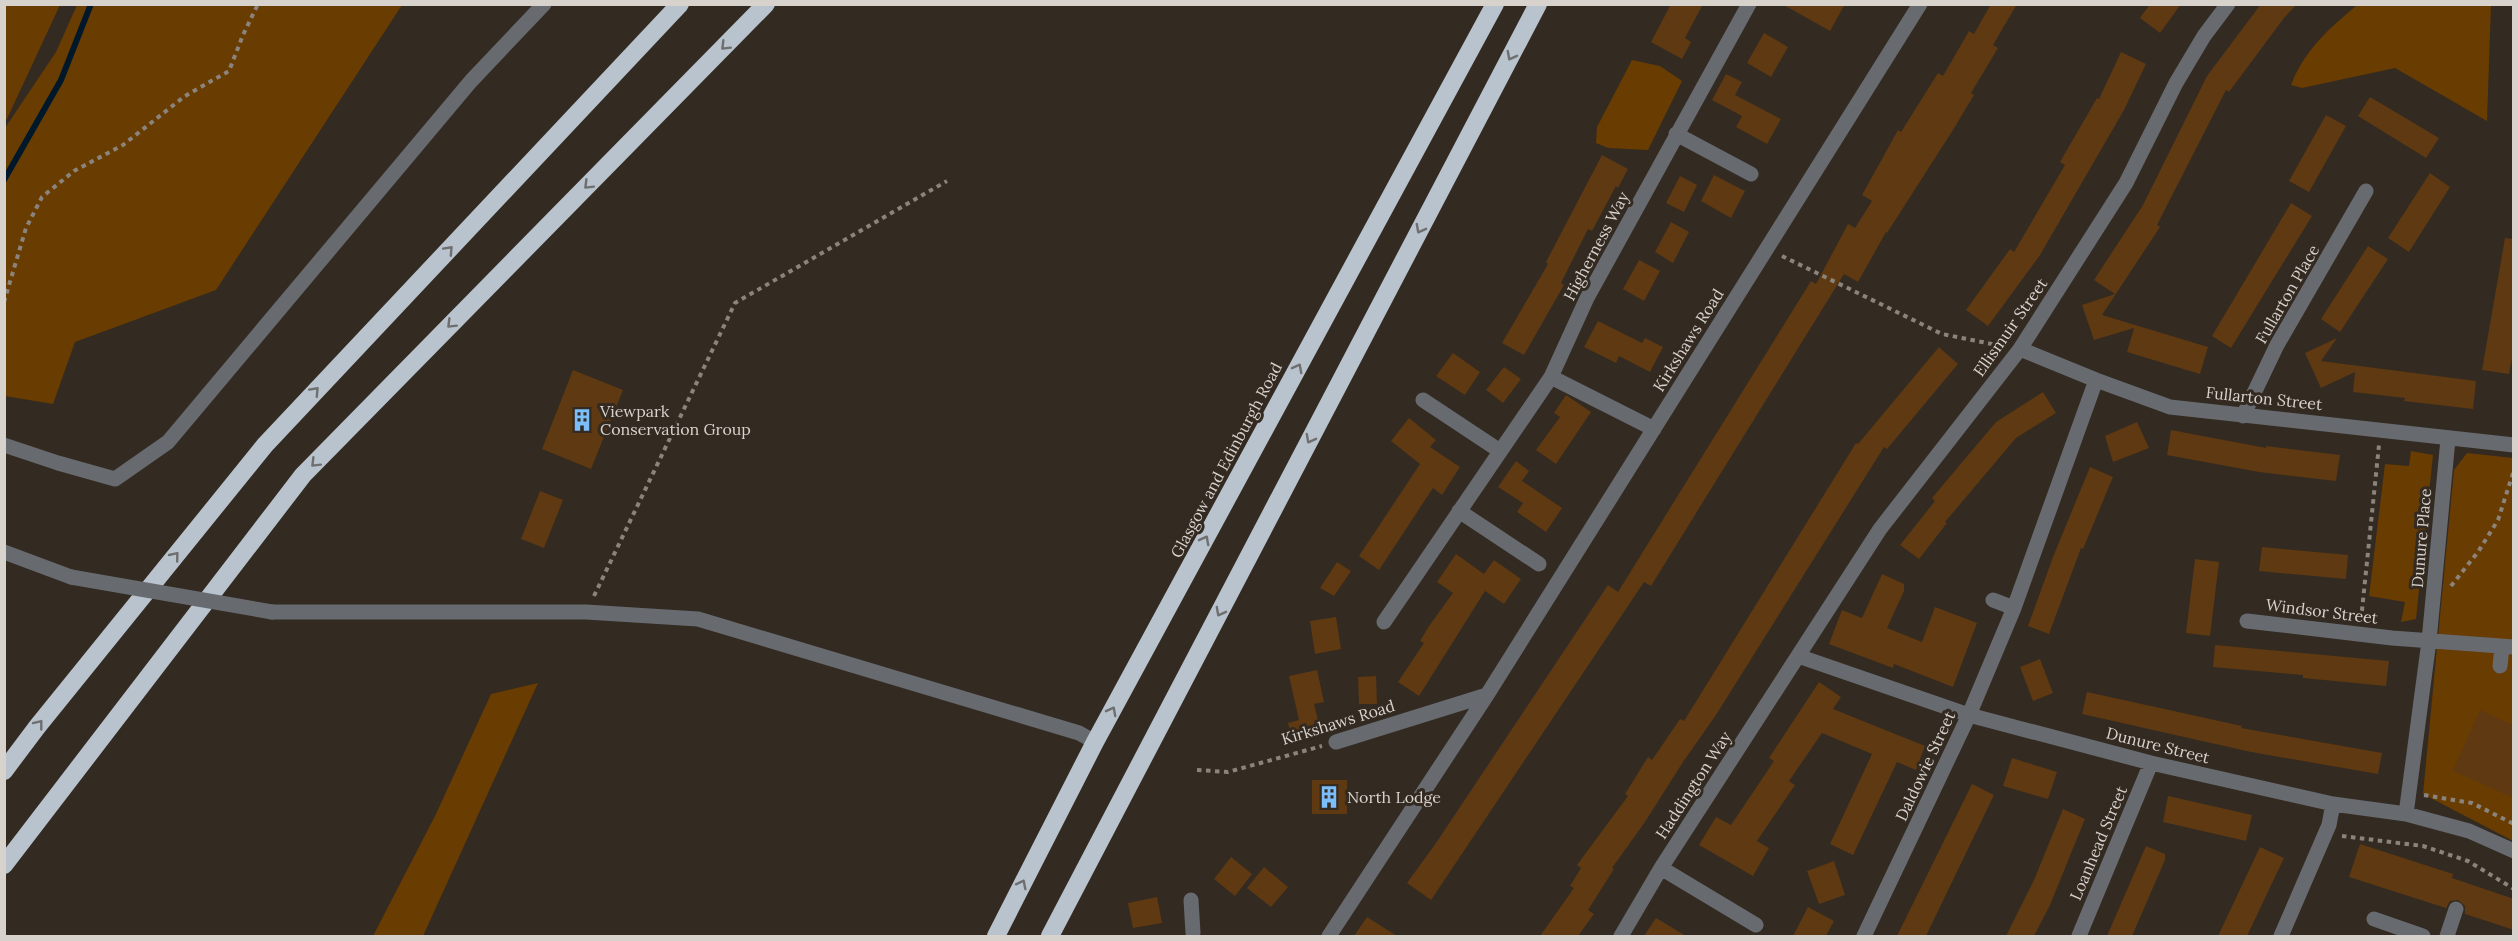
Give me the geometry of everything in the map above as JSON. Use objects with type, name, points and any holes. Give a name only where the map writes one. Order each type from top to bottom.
[{"type":"highway","points":[[4,771],[265,445],[680,4]]},
{"type":"highway","points":[[4,865],[303,475],[766,4]]},
{"type":"highway","name":"Glasgow and Edinburgh Road","points":[[996,936],[1095,742],[1495,4]]},
{"type":"highway","points":[[1050,936],[1538,4]]},
{"type":"street","points":[[4,445],[58,464],[115,479],[168,442],[471,81],[544,4]]},
{"type":"street","name":"Higherness Way","points":[[1384,622],[1551,377],[1587,298],[1749,4]]},
{"type":"street","name":"Kirkshaws Road","points":[[1329,936],[1487,695],[1920,4]]},
{"type":"street","name":"Ellismuir Street","points":[[1798,656],[1880,528],[2020,350],[2126,183],[2176,83],[2204,36],[2228,4]]},
{"type":"street","points":[[1676,134],[1751,174]]},
{"type":"street","name":"Fullarton Place","points":[[2243,416],[2277,345],[2366,191]]},
{"type":"street","name":"Fullarton Street","points":[[2020,350],[2170,406],[2514,445]]},
{"type":"street","points":[[1551,377],[1654,429]]},
{"type":"street","name":"Daldowie Street","points":[[1864,936],[1969,715],[2014,608],[2096,380]]},
{"type":"street","points":[[1423,400],[1500,451]]},
{"type":"street","name":"Dunure Place","points":[[2406,814],[2411,792],[2429,641],[2448,439]]},
{"type":"street","points":[[1459,511],[1539,564]]},
{"type":"street","points":[[4,552],[71,577],[272,612],[586,612],[698,619],[1079,733],[1095,742]]},
{"type":"street","points":[[1993,600],[2014,608]]},
{"type":"street","name":"Windsor Street","points":[[2247,621],[2429,641]]},
{"type":"street","points":[[2429,641],[2508,647],[2500,666]]},
{"type":"street","name":"Dunure Street","points":[[1798,656],[1969,715],[2151,763],[2333,804],[2406,814],[2469,831],[2514,851]]},
{"type":"street","name":"Haddington Way","points":[[1622,936],[1661,868],[1798,656]]},
{"type":"street","name":"Kirkshaws Road","points":[[1336,742],[1487,695]]},
{"type":"street","name":"Loanhead Street","points":[[2079,936],[2151,763]]},
{"type":"street","points":[[2281,936],[2326,834],[2333,804]]},
{"type":"street","points":[[1661,868],[1756,925]]},
{"type":"street","points":[[1191,900],[1192,935],[1208,936]]},
{"type":"street","points":[[2447,936],[2456,909]]},
{"type":"street","points":[[2374,919],[2423,936]]},
{"type":"path","points":[[4,302],[26,228],[42,197],[74,171],[123,145],[184,96],[229,71],[258,4]]},
{"type":"path","points":[[586,612],[735,303],[947,181]]},
{"type":"path","points":[[1766,248],[1942,334],[2020,350]]},
{"type":"path","points":[[2360,634],[2379,429]]},
{"type":"path","points":[[2432,612],[2478,552],[2498,520],[2514,470]]},
{"type":"path","name":"Kirkshaws Road","points":[[1197,770],[1228,772],[1336,742]]},
{"type":"path","points":[[2411,792],[2472,803],[2514,824]]},
{"type":"path","points":[[2326,834],[2423,846],[2468,861],[2514,889]]},
{"type":"shaded area","points":[[5,4],[60,5],[5,120]]},
{"type":"shaded area","points":[[77,5],[402,5],[216,290],[75,342],[53,404],[5,396],[5,128],[56,52]]},
{"type":"shaded area","points":[[2357,5],[2491,5],[2487,121],[2395,68],[2302,88],[2291,85],[2311,50]]},
{"type":"shaded area","points":[[1632,60],[1660,66],[1682,81],[1648,150],[1608,148],[1596,143],[1597,127]]},
{"type":"shaded area","points":[[2411,451],[2433,455],[2416,619],[2401,622],[2405,602],[2369,596],[2385,464],[2409,466]]},
{"type":"shaded area","points":[[2467,453],[2513,458],[2513,841],[2423,794],[2454,470]]},
{"type":"shaded area","points":[[538,683],[423,936],[373,936],[436,814],[491,694]]},
{"type":"building","points":[[1671,4],[1703,4],[1685,38],[1691,42],[1682,59],[1651,42]]},
{"type":"building","points":[[1782,4],[1845,4],[1830,31]]},
{"type":"building","points":[[1991,4],[2017,4],[1993,45],[1998,48],[1971,93],[1974,95],[1886,232],[1858,282],[1844,274],[1651,586],[1644,582],[1431,900],[1407,883],[1608,585],[1618,592],[1811,281],[1816,284],[1848,224],[1855,228],[1872,201],[1862,195],[1898,130],[1901,132],[1938,73],[1943,76],[1969,31],[1974,34]]},
{"type":"building","points":[[2150,4],[2181,4],[2160,33],[2140,18]]},
{"type":"building","points":[[2261,4],[2297,4],[2229,92],[2226,90],[2157,225],[2160,227],[2102,315],[2208,347],[2200,374],[2127,352],[2134,328],[2094,340],[2082,305],[2115,294],[2094,280],[2143,205],[2207,76]]},
{"type":"building","points":[[1764,33],[1788,47],[1771,77],[1747,63]]},
{"type":"building","points":[[2121,52],[2146,64],[2124,110],[2040,255],[1988,326],[1966,310],[2010,249],[2014,252],[2065,165],[2060,162],[2097,98],[2099,99]]},
{"type":"building","points":[[1726,74],[1742,82],[1735,95],[1781,119],[1767,144],[1736,127],[1742,116],[1712,100]]},
{"type":"building","points":[[2370,97],[2439,138],[2426,158],[2358,116]]},
{"type":"building","points":[[2326,115],[2346,126],[2309,192],[2289,181]]},
{"type":"building","points":[[1602,155],[1628,169],[1618,188],[1616,186],[1592,231],[1588,229],[1561,283],[1564,285],[1524,355],[1502,343],[1548,264],[1546,262]]},
{"type":"building","points":[[2430,173],[2450,187],[2409,252],[2388,238]]},
{"type":"building","points":[[1714,175],[1745,191],[1731,218],[1701,201]]},
{"type":"building","points":[[1680,176],[1697,185],[1684,212],[1666,203]]},
{"type":"building","points":[[2291,203],[2312,216],[2231,348],[2212,336]]},
{"type":"building","points":[[1671,222],[1689,232],[1673,263],[1655,252]]},
{"type":"building","points":[[2505,238],[2514,239],[2514,348],[2509,374],[2482,370]]},
{"type":"building","points":[[2368,246],[2388,259],[2340,332],[2321,319]]},
{"type":"building","points":[[1639,260],[1660,271],[1644,301],[1623,289]]},
{"type":"building","points":[[1598,321],[1642,343],[1645,338],[1663,347],[1650,372],[1619,356],[1616,363],[1584,347]]},
{"type":"building","points":[[2337,338],[2321,361],[2476,381],[2473,409],[2353,392],[2355,372],[2321,388],[2305,353]]},
{"type":"building","points":[[1939,347],[1958,364],[1887,449],[1884,447],[1716,715],[1612,868],[1614,869],[1588,910],[1594,914],[1578,936],[1540,936],[1574,888],[1570,886],[1581,868],[1577,865],[1628,796],[1625,794],[1648,757],[1652,760],[1680,719],[1684,721],[1856,443],[1858,444]]},
{"type":"building","points":[[1453,353],[1480,372],[1465,395],[1436,376]]},
{"type":"building","points":[[1504,367],[1521,379],[1503,403],[1486,390]]},
{"type":"building","name":"Viewpark Conservation Group","points":[[573,370],[623,390],[591,469],[542,449]]},
{"type":"building","points":[[2043,392],[2056,413],[2016,438],[1945,522],[1947,523],[1919,559],[1900,545],[1935,501],[1932,498],[1996,422]]},
{"type":"building","points":[[1566,395],[1591,412],[1556,464],[1536,450],[1560,417],[1554,413]]},
{"type":"building","points":[[1409,418],[1436,440],[1430,447],[1460,467],[1442,495],[1433,488],[1379,570],[1359,556],[1420,464],[1391,441]]},
{"type":"building","points":[[2137,422],[2149,448],[2113,462],[2105,436]]},
{"type":"building","points":[[2171,430],[2266,448],[2266,446],[2340,455],[2336,481],[2259,472],[2167,455]]},
{"type":"building","points":[[1516,461],[1529,471],[1522,481],[1562,508],[1546,532],[1517,512],[1523,503],[1498,487]]},
{"type":"building","points":[[2090,467],[2113,477],[2083,549],[2081,548],[2049,634],[2028,626]]},
{"type":"building","points":[[540,491],[563,500],[544,548],[521,539]]},
{"type":"building","points":[[2262,547],[2348,555],[2346,579],[2259,571]]},
{"type":"building","points":[[1456,554],[1484,574],[1494,560],[1521,579],[1504,604],[1485,591],[1419,696],[1398,682],[1424,643],[1420,641],[1429,626],[1453,593],[1437,582]]},
{"type":"building","points":[[2195,559],[2219,562],[2210,636],[2186,633]]},
{"type":"building","points":[[1337,562],[1351,571],[1334,596],[1320,588]]},
{"type":"building","points":[[1882,574],[1904,584],[1904,591],[1887,628],[1922,642],[1935,607],[1977,623],[1953,687],[1894,664],[1893,668],[1829,644],[1842,610],[1862,618]]},
{"type":"building","points":[[1336,617],[1341,649],[1315,654],[1310,621]]},
{"type":"building","points":[[2215,645],[2389,661],[2386,686],[2303,678],[2303,675],[2213,667]]},
{"type":"building","points":[[2040,659],[2053,693],[2033,701],[2020,667]]},
{"type":"building","points":[[1317,670],[1324,702],[1314,704],[1322,736],[1293,744],[1288,723],[1299,720],[1289,676]]},
{"type":"building","points":[[1376,676],[1377,704],[1359,704],[1358,677]]},
{"type":"building","points":[[1819,682],[1841,697],[1833,709],[1925,746],[1916,770],[1897,762],[1853,855],[1830,844],[1872,754],[1822,733],[1789,781],[1795,785],[1757,841],[1769,848],[1753,876],[1699,845],[1716,817],[1731,825],[1774,761],[1769,758]]},
{"type":"building","points":[[2087,692],[2242,726],[2241,728],[2382,753],[2378,774],[2251,752],[2082,714]]},
{"type":"building","points":[[2480,710],[2514,726],[2514,798],[2453,771]]},
{"type":"building","points":[[2012,758],[2057,772],[2048,799],[2003,786]]},
{"type":"building","name":"North Lodge","points":[[1312,780],[1347,780],[1347,814],[1312,814]]},
{"type":"building","points":[[1972,784],[1994,795],[1926,936],[1897,936]]},
{"type":"building","points":[[2168,796],[2252,815],[2246,841],[2163,822]]},
{"type":"building","points":[[2063,809],[2085,819],[2050,905],[2034,936],[2006,936],[2034,880]]},
{"type":"building","points":[[2360,844],[2453,874],[2452,878],[2514,899],[2514,930],[2465,914],[2465,906],[2458,900],[2450,901],[2446,908],[2349,877]]},
{"type":"building","points":[[2146,846],[2165,854],[2165,860],[2132,936],[2107,936]]},
{"type":"building","points":[[2260,847],[2284,858],[2247,936],[2218,936]]},
{"type":"building","points":[[1231,857],[1252,874],[1235,896],[1214,879]]},
{"type":"building","points":[[1834,861],[1845,895],[1819,904],[1807,871]]},
{"type":"building","points":[[1264,867],[1288,887],[1271,907],[1247,888]]},
{"type":"building","points":[[1157,897],[1162,923],[1133,928],[1128,903]]},
{"type":"building","points":[[1808,907],[1834,921],[1826,936],[1793,936]]},
{"type":"building","points":[[1367,917],[1397,936],[1354,936]]},
{"type":"building","points":[[1656,918],[1686,936],[1644,936]]},
{"type":"waterway","points":[[4,180],[61,80],[91,4]]},
{"type":"place","name":"Viewpark Conservation Group","points":[[582,420]]},
{"type":"place","name":"North Lodge","points":[[1329,797]]}]
